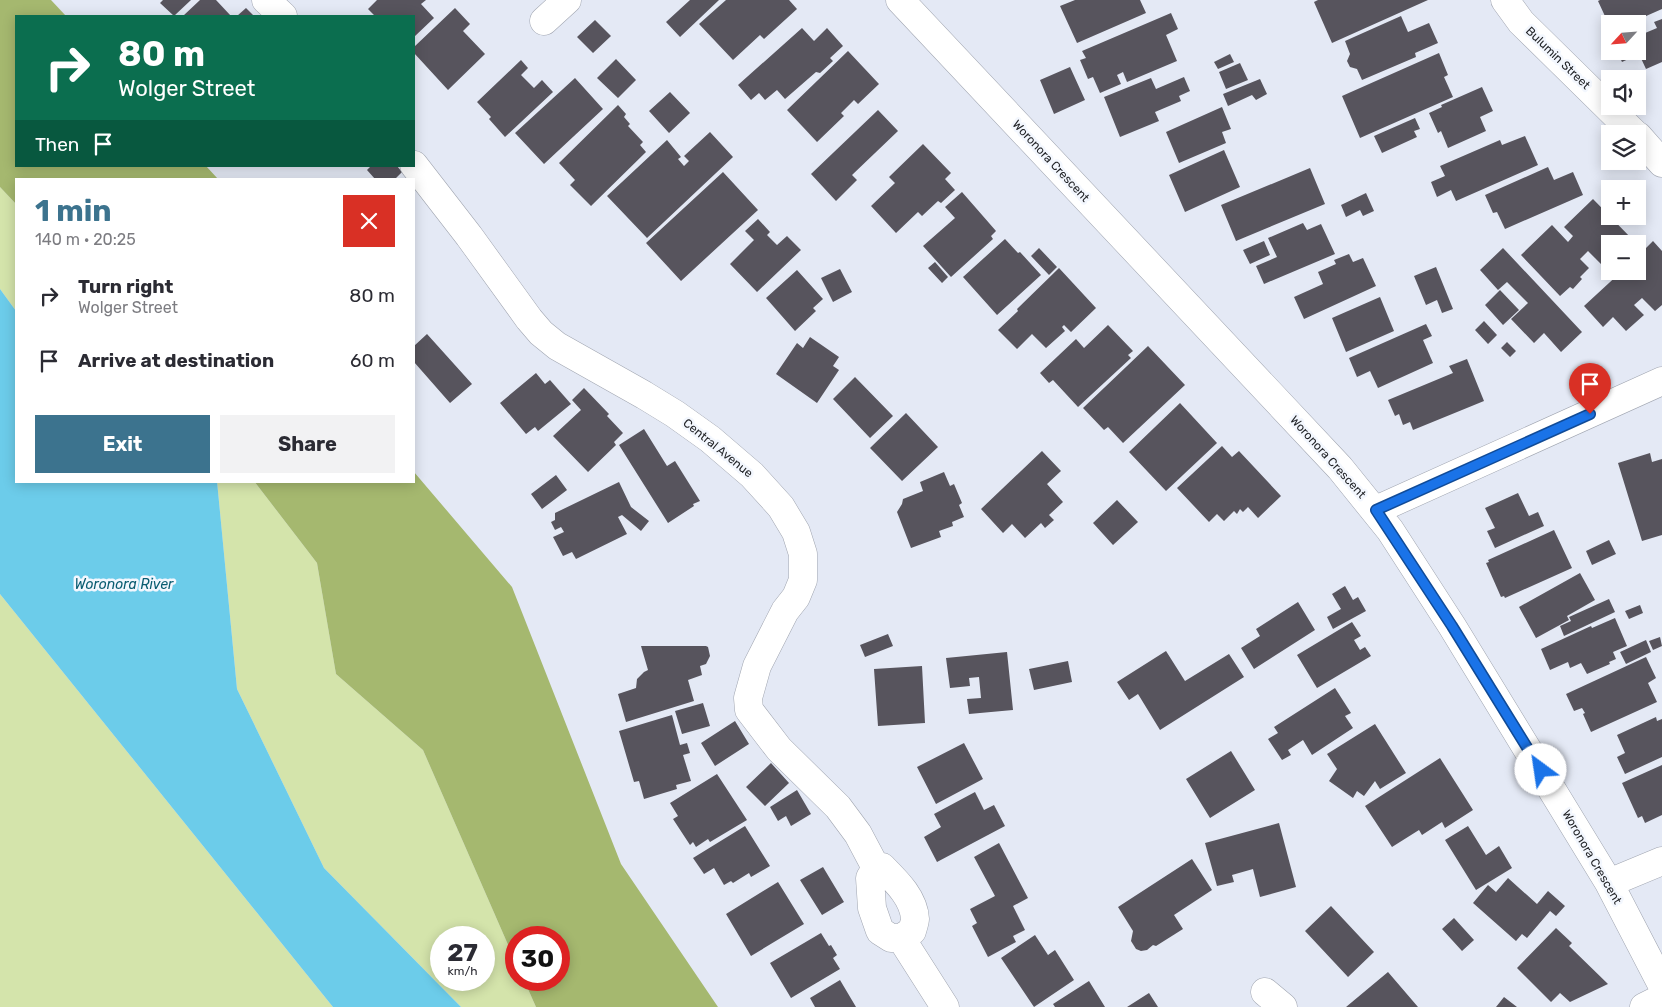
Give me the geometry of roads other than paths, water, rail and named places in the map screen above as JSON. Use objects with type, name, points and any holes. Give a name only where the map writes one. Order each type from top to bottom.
[{"type":"street","points":[[266,0],[282,15]]},
{"type":"street","points":[[544,21],[567,0]]},
{"type":"street","name":"Woronora Crescent","points":[[900,0],[1340,468],[1376,510],[1452,626],[1653,952],[1662,985]]},
{"type":"street","name":"Bulumin Street","points":[[1505,0],[1521,22],[1626,125]]},
{"type":"street","name":"Bulumin Street","points":[[1646,146],[1662,163]]},
{"type":"street","name":"Central Avenue","points":[[415,166],[541,333],[557,346],[644,395],[710,439],[752,475],[781,507],[796,532],[803,554],[803,580],[796,597],[785,611],[757,666],[748,698],[749,710],[779,749],[838,807],[858,834],[876,868],[882,867],[899,884],[910,901],[915,919],[912,931],[902,938]]},
{"type":"street","points":[[1376,510],[1662,381]]},
{"type":"street","points":[[1609,883],[1662,861]]},
{"type":"street","points":[[876,868],[870,878],[872,908],[880,930],[891,938],[902,938],[944,1007]]},
{"type":"street","points":[[1644,1007],[1662,998]]},
{"type":"water","name":"Woronora River","points":[[0,289],[15,310],[15,483],[217,483],[237,689],[324,868],[430,976],[430,991],[445,991],[461,1007],[333,1007],[0,594]]}]
